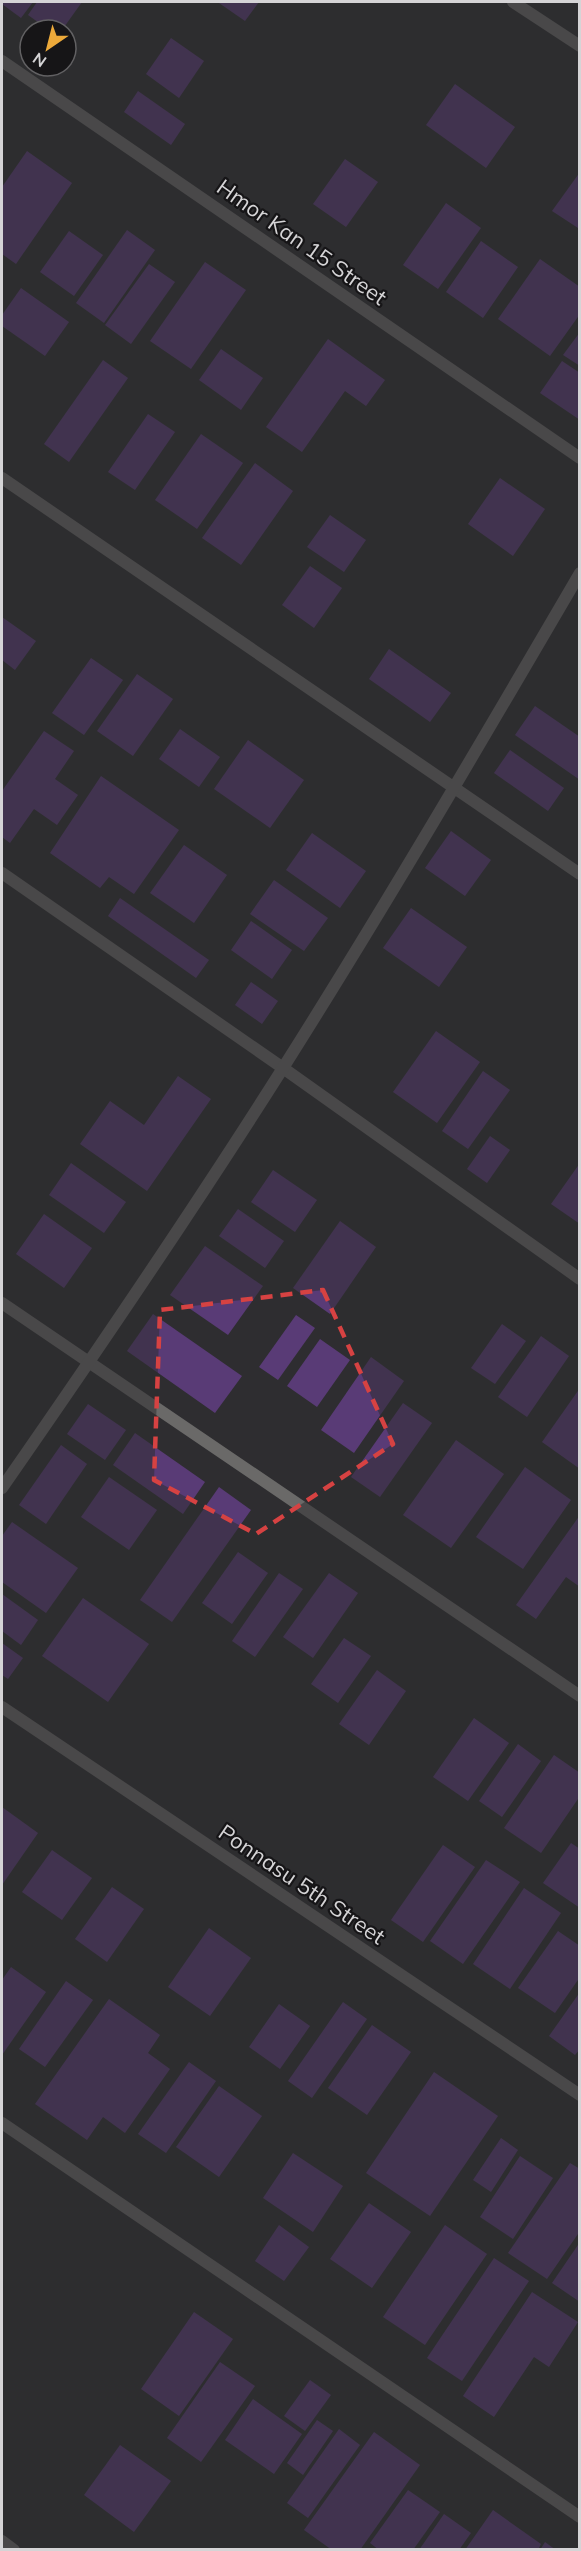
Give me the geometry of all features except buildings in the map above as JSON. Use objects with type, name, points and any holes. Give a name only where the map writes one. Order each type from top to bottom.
[{"type":"street","points":[[513,2],[579,46]]},
{"type":"street","name":"Hmor Kan 15 Street","points":[[2,60],[579,458]]},
{"type":"street","points":[[2,478],[579,874]]},
{"type":"street","points":[[2,1488],[89,1363],[283,1068],[455,787],[579,573]]},
{"type":"street","points":[[2,873],[283,1068],[579,1279]]},
{"type":"street","points":[[2,1303],[579,1696]]},
{"type":"street","name":"Ponnasu 5th Street","points":[[2,1707],[579,2095]]},
{"type":"street","points":[[2,2122],[579,2517]]},
{"type":"street","points":[[2,2541],[14,2550]]},
{"type":"highlighted area","points":[[323,1290],[393,1444],[256,1534],[154,1480],[160,1310]]}]
